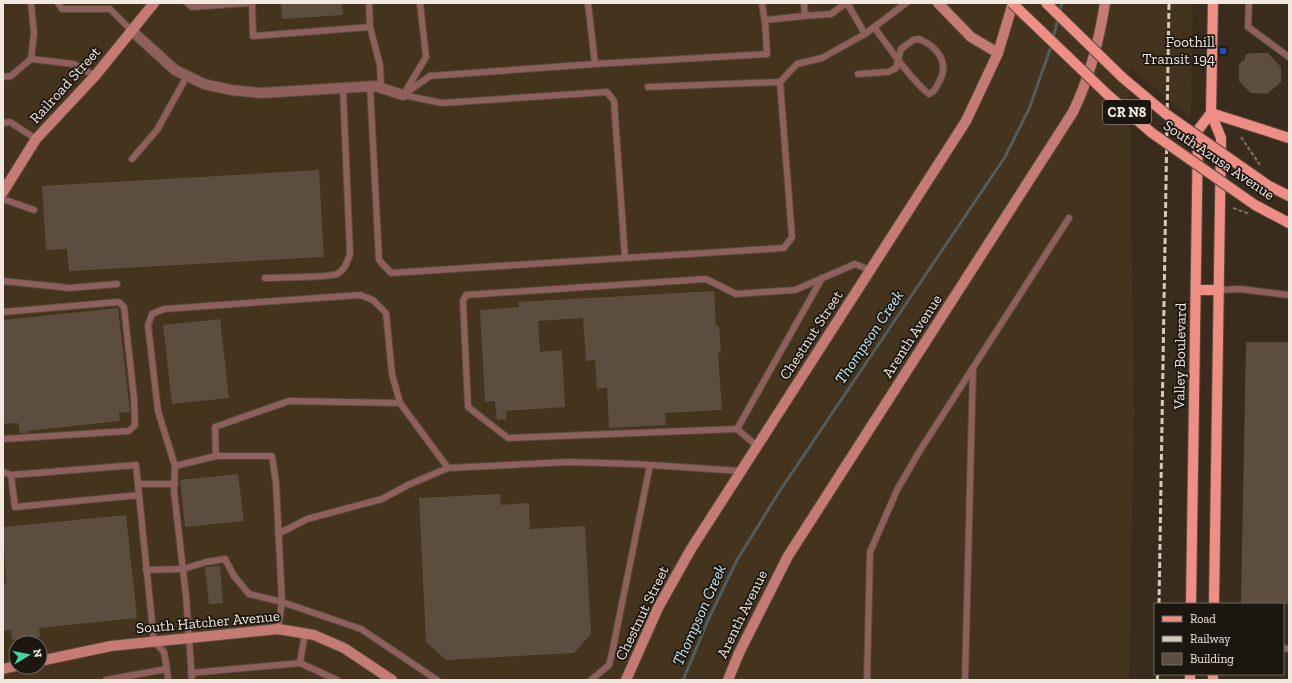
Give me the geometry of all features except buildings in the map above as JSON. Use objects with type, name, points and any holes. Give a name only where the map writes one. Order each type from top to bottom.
[{"type":"main road","name":"South Azusa Avenue","points":[[1012,3],[1108,95],[1152,133],[1254,210],[1289,223]]},
{"type":"main road","name":"South Azusa Avenue","points":[[1046,3],[1123,78],[1166,114],[1269,186],[1289,196]]},
{"type":"main road","points":[[1213,3],[1211,113],[1221,138],[1214,603]]},
{"type":"main road","points":[[1211,113],[1289,138]]},
{"type":"main road","name":"Valley Boulevard","points":[[1191,603],[1198,130],[1211,113]]},
{"type":"main road","points":[[1196,290],[1219,290]]},
{"type":"street","name":"Railroad Street","points":[[3,192],[36,139],[95,76],[154,3]]},
{"type":"street","points":[[938,3],[970,37],[998,53]]},
{"type":"street","name":"Chestnut Street","points":[[626,680],[658,608],[691,549],[966,121],[998,53],[1012,3]]},
{"type":"street","name":"Arenth Avenue","points":[[728,680],[739,653],[788,556],[1073,112],[1085,86],[1095,54],[1105,3]]},
{"type":"street","points":[[132,31],[175,70],[204,84],[231,90],[261,93],[370,86],[403,95]]},
{"type":"street","name":"South Hatcher Avenue","points":[[48,659],[111,646],[278,629],[314,635],[344,648],[392,680]]},
{"type":"lane","points":[[3,77],[11,76],[31,59],[34,32],[31,3]]},
{"type":"lane","points":[[58,3],[62,9],[110,9],[132,31]]},
{"type":"lane","points":[[110,9],[114,3]]},
{"type":"lane","points":[[187,3],[192,7],[248,3]]},
{"type":"lane","points":[[252,3],[254,36],[370,27]]},
{"type":"lane","points":[[369,3],[370,27],[380,65],[380,88]]},
{"type":"lane","points":[[403,95],[426,57],[420,3]]},
{"type":"lane","points":[[588,3],[595,64]]},
{"type":"lane","points":[[403,95],[430,76],[595,64],[767,54],[762,3]]},
{"type":"lane","points":[[804,3],[804,16]]},
{"type":"lane","points":[[765,24],[765,20],[831,14],[847,3],[865,34]]},
{"type":"lane","points":[[648,87],[780,82],[797,64],[822,58],[865,34],[906,3]]},
{"type":"lane","points":[[1249,3],[1248,27],[1289,57]]},
{"type":"lane","points":[[858,74],[888,72],[896,68],[899,60],[901,49],[913,40],[919,39],[932,47],[944,66],[943,75],[934,92],[929,94],[899,60],[874,27]]},
{"type":"lane","points":[[31,59],[74,64],[95,76]]},
{"type":"lane","points":[[132,159],[157,130],[187,76]]},
{"type":"lane","points":[[370,86],[379,260],[391,272],[784,248],[792,237],[780,82]]},
{"type":"lane","points":[[265,278],[337,274],[346,267],[350,254],[343,88]]},
{"type":"lane","points":[[403,95],[442,103],[607,92],[614,101],[625,258]]},
{"type":"lane","points":[[3,123],[10,122],[36,139]]},
{"type":"lane","points":[[3,199],[34,210]]},
{"type":"lane","points":[[867,680],[870,552],[898,490],[919,452],[1069,218]]},
{"type":"lane","points":[[757,446],[737,430],[508,438],[468,407],[463,301],[466,295],[706,279],[736,294],[795,290],[855,264],[870,270]]},
{"type":"lane","points":[[737,430],[822,278]]},
{"type":"lane","points":[[3,281],[70,288],[117,284]]},
{"type":"lane","points":[[1219,290],[1240,289],[1289,295]]},
{"type":"lane","points":[[192,680],[183,568],[174,484],[176,466],[158,411],[148,325],[152,314],[164,309],[360,294],[373,300],[386,313],[392,374],[400,403],[448,468]]},
{"type":"lane","points":[[3,312],[119,302],[124,307],[134,398],[135,425],[129,431],[3,439]]},
{"type":"lane","points":[[965,680],[973,367]]},
{"type":"lane","points":[[216,456],[215,427],[289,401],[400,403]]},
{"type":"lane","points":[[176,466],[216,456],[272,456],[276,483],[282,602],[278,629]]},
{"type":"lane","points":[[278,534],[308,519],[382,498],[448,468],[569,462],[650,465],[741,471]]},
{"type":"lane","points":[[3,472],[11,475],[136,465],[154,641],[164,652],[168,680]]},
{"type":"lane","points":[[591,680],[609,665],[650,465]]},
{"type":"lane","points":[[11,475],[15,507],[140,495]]},
{"type":"lane","points":[[138,484],[174,484]]},
{"type":"lane","points":[[146,570],[183,568],[226,559],[234,576],[248,594],[282,602],[361,629],[438,680]]},
{"type":"lane","points":[[300,663],[305,633]]},
{"type":"lane","points":[[191,673],[300,663],[337,680]]},
{"type":"lane","points":[[106,680],[167,670]]},
{"type":"path","points":[[1241,137],[1260,165]]},
{"type":"path","points":[[1233,208],[1254,210]]},
{"type":"shaded area","points":[[3,3],[1193,3],[1191,118],[1129,67],[1134,410],[1129,680],[3,680]]},
{"type":"waterway","name":"Thompson Creek","points":[[1059,13],[1062,3]]},
{"type":"waterway","name":"Thompson Creek","points":[[1053,38],[1058,19]]},
{"type":"waterway","name":"Thompson Creek","points":[[683,680],[709,618],[737,560],[779,492],[1005,157],[1029,109],[1052,44]]},
{"type":"railway","points":[[1159,603],[1169,3]]},
{"type":"railway","points":[[1157,680],[1158,675]]},
{"type":"place","name":"Foothill Transit 194","points":[[1223,51]]}]
